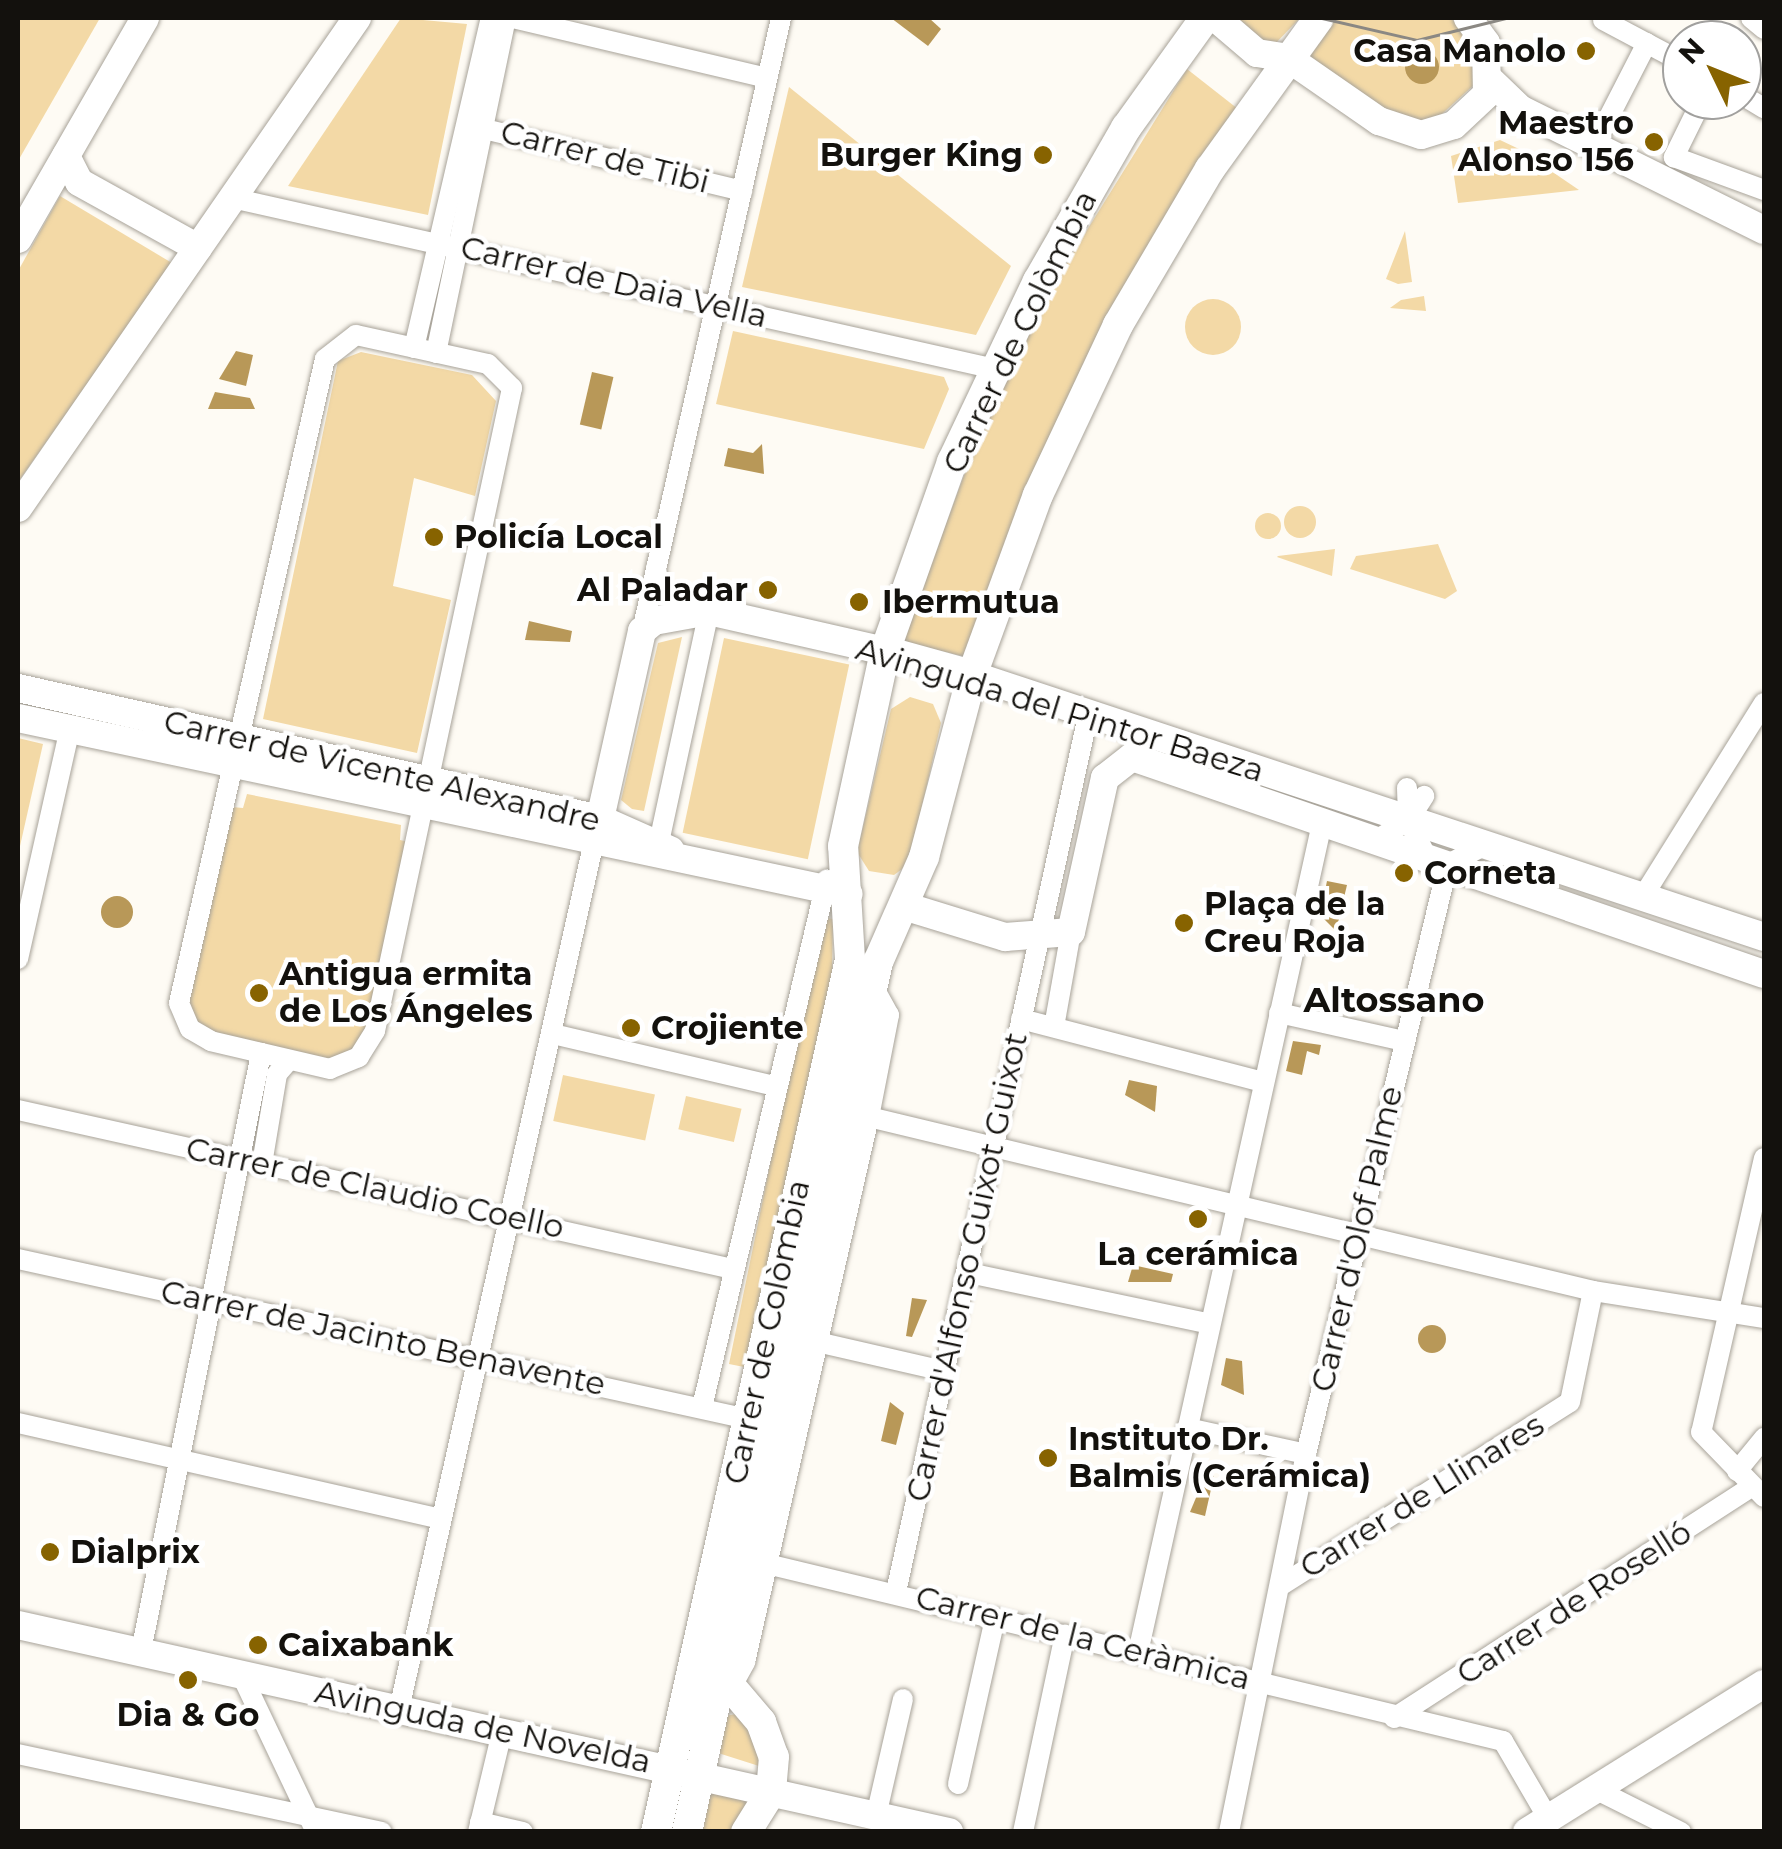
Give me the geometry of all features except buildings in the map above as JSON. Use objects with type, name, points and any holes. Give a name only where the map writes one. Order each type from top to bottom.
[{"type":"main road","name":"Carrer de Colòmbia","points":[[687,1763],[748,1419],[850,959],[835,893],[885,652],[994,369],[1126,128],[1205,18]]},
{"type":"main road","name":"Carrer de Colòmbia","points":[[687,1763],[724,1689],[873,986],[904,906],[972,676],[1038,495],[1118,325],[1288,58],[1319,18]]},
{"type":"main road","name":"Avinguda del Pintor Baeza","points":[[885,652],[972,676]]},
{"type":"main road","points":[[835,893],[904,906]]},
{"type":"main road","points":[[724,1689],[761,1722],[772,1784],[746,1832]]},
{"type":"main road","points":[[656,1832],[687,1763]]},
{"type":"main road","points":[[687,1763],[687,1832]]},
{"type":"street","points":[[18,240],[145,18]]},
{"type":"street","points":[[18,508],[358,18]]},
{"type":"street","points":[[436,353],[450,244],[475,127],[491,18]]},
{"type":"street","points":[[475,127],[510,18],[767,78]]},
{"type":"street","points":[[402,1696],[781,18]]},
{"type":"street","points":[[1216,18],[1257,52],[1288,58],[1379,121],[1421,135],[1470,114],[1490,80],[1486,43],[1468,18]]},
{"type":"street","points":[[1751,18],[1764,28]]},
{"type":"street","points":[[1603,20],[1662,51]]},
{"type":"street","points":[[1593,148],[1647,43]]},
{"type":"street","points":[[1490,80],[1520,109],[1593,148],[1763,225]]},
{"type":"street","points":[[1692,120],[1674,157],[1764,190]]},
{"type":"street","name":"Carrer de Tibi","points":[[475,127],[742,191]]},
{"type":"street","points":[[66,156],[79,182],[198,248]]},
{"type":"street","name":"Carrer de Daia Vella","points":[[232,198],[994,369]]},
{"type":"street","points":[[414,348],[450,244]]},
{"type":"street","points":[[356,335],[436,353],[488,364],[512,388],[370,1046],[330,1069],[261,1053],[190,1029],[179,1004],[325,359],[356,335]]},
{"type":"street","name":"Avinguda del Pintor Baeza","points":[[656,566],[660,592],[709,611],[885,652]]},
{"type":"street","points":[[658,846],[709,611]]},
{"type":"street","name":"Avinguda del Pintor Baeza","points":[[642,631],[709,611]]},
{"type":"street","name":"Avinguda del Pintor Baeza","points":[[972,676],[1764,937]]},
{"type":"street","name":"Carrer de Vicente Alexandre","points":[[18,688],[235,751],[658,846],[739,875]]},
{"type":"street","points":[[1642,898],[1764,704]]},
{"type":"street","points":[[1054,1027],[1104,778],[1099,727],[1088,716]]},
{"type":"street","name":"Carrer d'Alfonso Guixot Guixot","points":[[896,1592],[969,1273],[993,1144],[1088,716]]},
{"type":"street","name":"Carrer de Vicente Alexandre","points":[[18,718],[70,729],[235,751]]},
{"type":"street","points":[[18,960],[70,729]]},
{"type":"street","name":"Avinguda del Pintor Baeza","points":[[1104,778],[1132,756],[1764,974]]},
{"type":"street","points":[[1376,840],[1408,821],[1416,792]]},
{"type":"street","points":[[1408,821],[1437,860],[1484,846]]},
{"type":"street","points":[[1139,1648],[1233,1203],[1322,823]]},
{"type":"street","name":"Carrer de Vicente Alexandre","points":[[596,832],[739,875],[835,893]]},
{"type":"street","name":"Carrer d'Olof Palme","points":[[1229,1832],[1256,1676],[1404,1041],[1437,860]]},
{"type":"street","name":"Carrer de Colòmbia","points":[[703,1403],[774,1086],[835,893]]},
{"type":"street","points":[[904,906],[1038,942],[1071,932]]},
{"type":"street","name":"Carrer de Colòmbia","points":[[724,1689],[768,1564],[869,1117],[889,1016],[873,986]]},
{"type":"street","points":[[1280,1013],[1404,1041]]},
{"type":"street","points":[[1021,1019],[1262,1082]]},
{"type":"street","points":[[552,1034],[774,1086]]},
{"type":"street","points":[[254,1162],[261,1053]]},
{"type":"street","points":[[142,1644],[185,1458],[215,1300],[277,1074],[289,1060]]},
{"type":"street","name":"Carrer de Claudio Coello","points":[[18,1110],[508,1215],[732,1269]]},
{"type":"street","points":[[869,1117],[1593,1291],[1764,1318]]},
{"type":"street","points":[[1751,1485],[1701,1432],[1764,1158]]},
{"type":"street","name":"Carrer de Jacinto Benavente","points":[[18,1259],[215,1300],[474,1364],[703,1403],[748,1419]]},
{"type":"street","points":[[969,1273],[1208,1323]]},
{"type":"street","name":"Carrer de Llinares","points":[[1280,1586],[1570,1402],[1593,1291]]},
{"type":"street","points":[[817,1342],[944,1371]]},
{"type":"street","points":[[18,1423],[441,1519]]},
{"type":"street","points":[[1187,1428],[1306,1454]]},
{"type":"street","name":"Carrer de Roselló","points":[[1394,1718],[1751,1485],[1764,1438]]},
{"type":"street","name":"Carrer de la Ceràmica","points":[[768,1564],[1256,1676],[1272,1692],[1503,1742],[1538,1825]]},
{"type":"street","name":"Avinguda de Novelda","points":[[18,1610],[242,1674],[502,1732],[687,1763]]},
{"type":"street","points":[[958,1784],[995,1618]]},
{"type":"street","name":"Avinguda de Novelda","points":[[18,1626],[142,1644],[402,1696],[772,1784],[876,1816],[948,1832]]},
{"type":"street","points":[[1022,1832],[1065,1634]]},
{"type":"street","points":[[242,1674],[312,1823]]},
{"type":"street","points":[[1538,1825],[1764,1684]]},
{"type":"street","points":[[876,1816],[903,1698]]},
{"type":"street","points":[[502,1732],[479,1827],[524,1832]]},
{"type":"street","points":[[18,1754],[312,1823],[382,1832]]},
{"type":"street","points":[[1597,1790],[1681,1832]]},
{"type":"shaded area","points":[[18,18],[100,18],[18,161]]},
{"type":"shaded area","points":[[401,18],[467,24],[428,215],[288,186]]},
{"type":"shaded area","points":[[891,18],[929,18],[941,29],[928,46]]},
{"type":"shaded area","points":[[1238,18],[1300,18],[1271,48]]},
{"type":"shaded area","points":[[1335,18],[1451,18],[1474,45],[1476,83],[1431,124],[1400,121],[1307,58]]},
{"type":"shaded area","points":[[1422,50],[1434,55],[1439,67],[1434,79],[1422,84],[1410,79],[1405,67],[1410,55]]},
{"type":"shaded area","points":[[1187,69],[1238,109],[967,657],[902,642],[975,446],[1051,288]]},
{"type":"shaded area","points":[[789,87],[1011,266],[976,335],[742,287]]},
{"type":"shaded area","points":[[1500,140],[1579,190],[1458,203],[1451,156]]},
{"type":"shaded area","points":[[60,196],[172,263],[18,482],[18,271]]},
{"type":"shaded area","points":[[1405,231],[1412,282],[1398,284],[1386,279]]},
{"type":"shaded area","points":[[1424,296],[1426,311],[1390,308],[1401,300]]},
{"type":"shaded area","points":[[1213,299],[1233,307],[1241,327],[1233,347],[1213,355],[1193,347],[1185,327],[1193,307]]},
{"type":"shaded area","points":[[733,331],[944,377],[949,389],[924,449],[716,404]]},
{"type":"shaded area","points":[[236,351],[253,355],[246,386],[219,379]]},
{"type":"shaded area","points":[[361,352],[472,375],[496,401],[475,496],[414,478],[393,586],[451,600],[417,753],[263,719],[338,361]]},
{"type":"shaded area","points":[[592,372],[613,377],[601,430],[580,425]]},
{"type":"shaded area","points":[[215,392],[250,398],[255,409],[208,409]]},
{"type":"shaded area","points":[[762,444],[764,474],[724,466],[728,448],[753,453]]},
{"type":"shaded area","points":[[1300,506],[1311,511],[1316,522],[1311,533],[1300,538],[1289,533],[1284,522],[1289,511]]},
{"type":"shaded area","points":[[1268,513],[1277,517],[1281,526],[1277,535],[1268,539],[1259,535],[1255,526],[1259,517]]},
{"type":"shaded area","points":[[1438,544],[1457,591],[1445,599],[1350,569],[1356,556]]},
{"type":"shaded area","points":[[1335,549],[1332,576],[1277,557],[1278,556]]},
{"type":"shaded area","points":[[529,621],[572,631],[570,642],[525,640]]},
{"type":"shaded area","points":[[682,637],[644,811],[632,809],[621,800],[658,643]]},
{"type":"shaded area","points":[[724,638],[849,665],[808,859],[683,833]]},
{"type":"shaded area","points":[[910,697],[933,704],[941,723],[909,864],[894,875],[869,871],[857,852],[891,709]]},
{"type":"shaded area","points":[[18,738],[43,744],[18,855]]},
{"type":"shaded area","points":[[247,794],[401,825],[400,840],[409,842],[366,1039],[339,1061],[208,1035],[193,1023],[188,1003],[232,807],[243,808]]},
{"type":"shaded area","points":[[1327,881],[1347,885],[1336,931],[1320,915]]},
{"type":"shaded area","points":[[117,896],[129,900],[133,912],[129,924],[117,928],[105,924],[101,912],[105,900]]},
{"type":"shaded area","points":[[821,917],[833,919],[832,975],[744,1367],[729,1364]]},
{"type":"shaded area","points":[[1293,1041],[1321,1045],[1319,1055],[1307,1051],[1302,1075],[1286,1071]]},
{"type":"shaded area","points":[[563,1075],[655,1095],[645,1141],[553,1121]]},
{"type":"shaded area","points":[[1129,1080],[1157,1086],[1155,1112],[1125,1095]]},
{"type":"shaded area","points":[[686,1096],[742,1109],[734,1142],[678,1129]]},
{"type":"shaded area","points":[[1133,1265],[1173,1274],[1171,1282],[1128,1282]]},
{"type":"shaded area","points":[[912,1298],[927,1300],[912,1337],[906,1336]]},
{"type":"shaded area","points":[[1432,1325],[1442,1329],[1446,1339],[1442,1349],[1432,1353],[1422,1349],[1418,1339],[1422,1329]]},
{"type":"shaded area","points":[[1226,1358],[1242,1361],[1244,1395],[1221,1385]]},
{"type":"shaded area","points":[[890,1402],[904,1413],[896,1445],[881,1441]]},
{"type":"shaded area","points":[[1206,1474],[1214,1476],[1205,1516],[1190,1512]]},
{"type":"shaded area","points":[[742,1713],[764,1762],[759,1766],[715,1752],[725,1716]]},
{"type":"shaded area","points":[[709,1792],[751,1799],[731,1831],[700,1832]]},
{"type":"tram line","points":[[1322,18],[1417,40],[1506,18]]},
{"type":"place","name":"Casa Manolo","points":[[1586,51]]},
{"type":"place","name":"Maestro Alonso 156","points":[[1654,142]]},
{"type":"place","name":"Burger King","points":[[1043,155]]},
{"type":"place","name":"Policía Local","points":[[434,537]]},
{"type":"place","name":"Al Paladar","points":[[768,590]]},
{"type":"place","name":"Ibermutua","points":[[859,602]]},
{"type":"place","name":"Corneta","points":[[1404,873]]},
{"type":"place","name":"Plaça de la Creu Roja","points":[[1184,923]]},
{"type":"place","name":"Antigua ermita de Los Ángeles","points":[[259,993]]},
{"type":"place","name":"Crojiente","points":[[631,1028]]},
{"type":"place","name":"La cerámica","points":[[1198,1219]]},
{"type":"place","name":"Instituto Dr. Balmis (Cerámica)","points":[[1048,1458]]},
{"type":"place","name":"Dialprix","points":[[50,1552]]},
{"type":"place","name":"Caixabank","points":[[258,1645]]},
{"type":"place","name":"Dia & Go","points":[[188,1680]]},
{"type":"district","name":"Altossano","points":[[1394,1000]]}]
